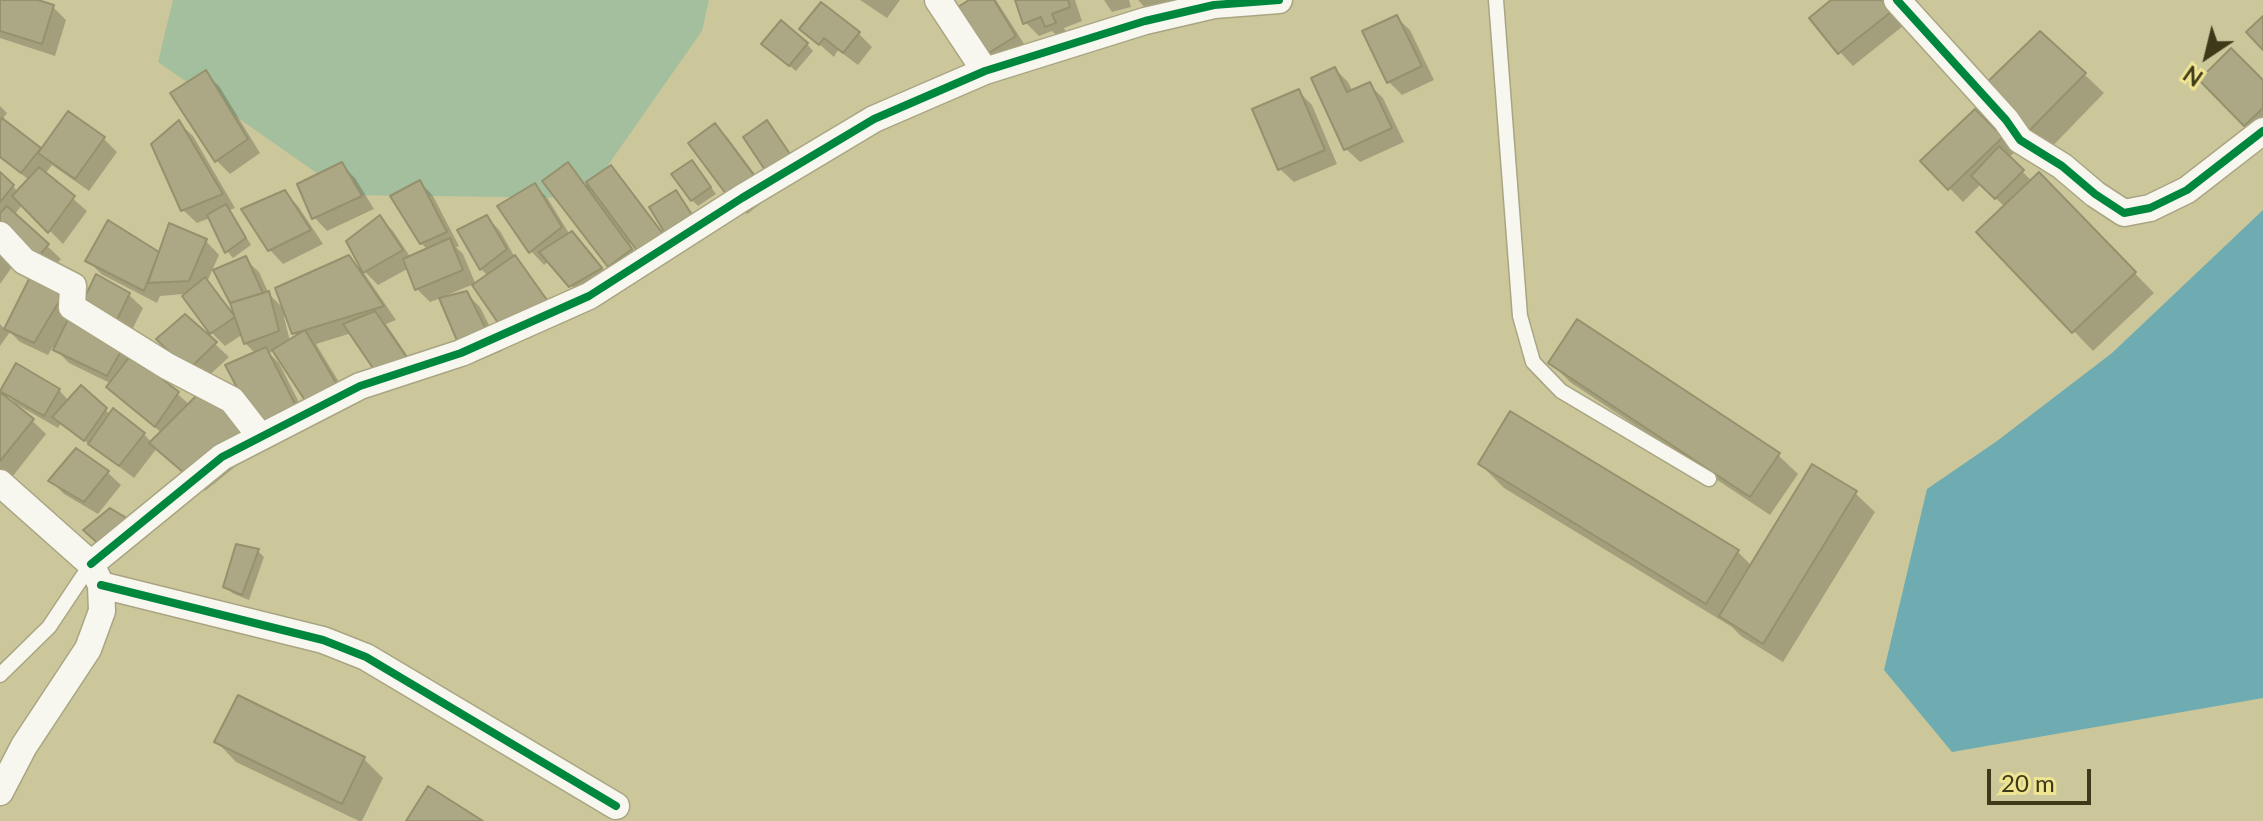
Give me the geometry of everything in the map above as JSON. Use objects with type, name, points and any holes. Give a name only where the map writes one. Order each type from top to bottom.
[{"type":"street","points":[[938,0],[985,71]]},
{"type":"street","points":[[96,574],[222,457],[360,386],[461,353],[589,296],[742,198],[874,119],[985,71],[1145,21],[1212,2],[1279,0]]},
{"type":"street","points":[[1897,0],[2006,120],[2020,140],[2062,166],[2124,213],[2150,208],[2187,190],[2263,131]]},
{"type":"street","points":[[0,235],[24,261],[73,286],[72,307],[167,366],[232,400],[260,436]]},
{"type":"street","points":[[0,483],[96,574],[323,640],[366,657],[616,806]]},
{"type":"street","points":[[0,792],[24,746],[88,649],[102,611],[96,574]]},
{"type":"lane","points":[[1496,0],[1520,316],[1533,362],[1561,391],[1709,479]]},
{"type":"lane","points":[[0,675],[49,627],[96,574]]},
{"type":"green space","points":[[173,0],[709,0],[702,31],[585,198],[348,195],[158,62]]},
{"type":"water","points":[[2263,210],[2263,698],[1952,752],[1884,670],[1927,489],[1997,441],[2112,353]]},
{"type":"building","points":[[0,0],[38,0],[54,5],[42,44],[0,31]]},
{"type":"building","points":[[969,0],[994,0],[1016,36],[987,54],[958,7]]},
{"type":"building","points":[[1015,0],[1068,0],[1070,7],[1052,14],[1056,23],[1045,27],[1041,17],[1023,24]]},
{"type":"building","points":[[1831,0],[1882,0],[1891,12],[1838,54],[1809,18]]},
{"type":"building","points":[[821,2],[860,32],[843,53],[824,38],[819,45],[799,29]]},
{"type":"building","points":[[1397,15],[1422,66],[1387,83],[1362,31]]},
{"type":"building","points":[[2263,16],[2263,50],[2246,32]]},
{"type":"building","points":[[781,20],[808,43],[789,66],[761,44]]},
{"type":"building","points":[[2040,31],[2086,73],[2020,140],[1978,91]]},
{"type":"building","points":[[2231,48],[2263,80],[2263,108],[2244,126],[2199,80]]},
{"type":"building","points":[[1335,67],[1347,92],[1370,82],[1392,128],[1344,150],[1311,78]]},
{"type":"building","points":[[206,70],[248,139],[215,162],[170,93]]},
{"type":"building","points":[[1299,89],[1325,150],[1278,170],[1252,109]]},
{"type":"building","points":[[1975,109],[2003,137],[1948,190],[1920,161]]},
{"type":"building","points":[[68,111],[105,137],[75,179],[38,153]]},
{"type":"building","points":[[2,118],[41,148],[21,173],[0,157]]},
{"type":"building","points":[[179,120],[223,194],[181,211],[151,144]]},
{"type":"building","points":[[767,120],[792,157],[767,173],[743,137]]},
{"type":"building","points":[[715,123],[759,182],[732,202],[688,143]]},
{"type":"building","points":[[1999,146],[2024,170],[1995,199],[1971,176]]},
{"type":"building","points":[[692,160],[711,187],[691,201],[671,174]]},
{"type":"building","points":[[342,162],[362,196],[312,219],[297,184]]},
{"type":"building","points":[[568,162],[632,249],[608,267],[542,181]]},
{"type":"building","points":[[611,165],[666,238],[641,256],[586,182]]},
{"type":"building","points":[[39,167],[75,196],[48,233],[12,196]]},
{"type":"building","points":[[0,172],[14,185],[0,202]]},
{"type":"building","points":[[2039,172],[2136,272],[2072,333],[1976,232]]},
{"type":"building","points":[[420,180],[447,232],[420,244],[390,196]]},
{"type":"building","points":[[535,183],[562,227],[529,253],[497,206]]},
{"type":"building","points":[[285,190],[311,230],[268,251],[241,209]]},
{"type":"building","points":[[676,190],[696,221],[668,238],[649,207]]},
{"type":"building","points":[[226,204],[246,238],[225,253],[207,215]]},
{"type":"building","points":[[7,206],[49,244],[33,263],[0,233],[0,213]]},
{"type":"building","points":[[380,215],[403,250],[363,273],[346,241]]},
{"type":"building","points":[[487,215],[507,249],[480,270],[457,230]]},
{"type":"building","points":[[108,220],[159,252],[144,291],[85,261]]},
{"type":"building","points":[[169,223],[207,239],[189,281],[148,283]]},
{"type":"building","points":[[572,231],[602,268],[569,287],[539,252]]},
{"type":"building","points":[[450,238],[463,270],[415,290],[403,259]]},
{"type":"building","points":[[349,255],[384,306],[292,334],[275,288]]},
{"type":"building","points":[[515,255],[547,300],[503,330],[472,285]]},
{"type":"building","points":[[246,256],[263,293],[230,303],[213,270]]},
{"type":"building","points":[[33,271],[63,295],[34,343],[4,329]]},
{"type":"building","points":[[96,274],[130,293],[115,324],[80,307]]},
{"type":"building","points":[[205,277],[235,317],[210,334],[182,296]]},
{"type":"building","points":[[269,291],[279,331],[244,344],[230,303]]},
{"type":"building","points":[[467,291],[490,337],[461,350],[439,298]]},
{"type":"building","points":[[375,311],[410,362],[379,377],[343,324]]},
{"type":"building","points":[[185,314],[217,342],[188,370],[156,339]]},
{"type":"building","points":[[70,315],[125,344],[107,376],[53,350]]},
{"type":"building","points":[[1577,319],[1780,453],[1750,497],[1548,363]]},
{"type":"building","points":[[305,330],[339,388],[308,405],[272,350]]},
{"type":"building","points":[[266,347],[297,408],[258,427],[225,365]]},
{"type":"building","points":[[131,355],[179,392],[155,427],[106,387]]},
{"type":"building","points":[[16,363],[60,389],[44,416],[0,391]]},
{"type":"building","points":[[81,385],[107,408],[84,441],[52,417]]},
{"type":"building","points":[[0,392],[34,419],[0,461]]},
{"type":"building","points":[[200,392],[250,431],[191,479],[149,443]]},
{"type":"building","points":[[113,408],[145,433],[119,466],[88,444]]},
{"type":"building","points":[[1510,411],[1739,550],[1706,604],[1478,464]]},
{"type":"building","points":[[76,448],[109,471],[84,502],[48,481]]},
{"type":"building","points":[[1812,464],[1857,491],[1763,644],[1719,616]]},
{"type":"building","points":[[110,508],[133,522],[102,547],[83,530]]},
{"type":"building","points":[[236,544],[259,549],[242,595],[223,587]]},
{"type":"building","points":[[238,695],[365,757],[342,804],[214,742]]},
{"type":"building","points":[[428,786],[483,821],[406,821]]},
{"type":"cycle path","points":[[91,564],[222,457],[360,386],[461,353],[589,296],[742,198],[874,119],[985,71],[1145,21],[1214,5],[1279,0]]},
{"type":"cycle path","points":[[1897,0],[2006,120],[2020,140],[2062,166],[2124,213],[2150,208],[2187,190],[2263,131]]},
{"type":"cycle path","points":[[101,585],[323,640],[366,657],[616,806]]}]
